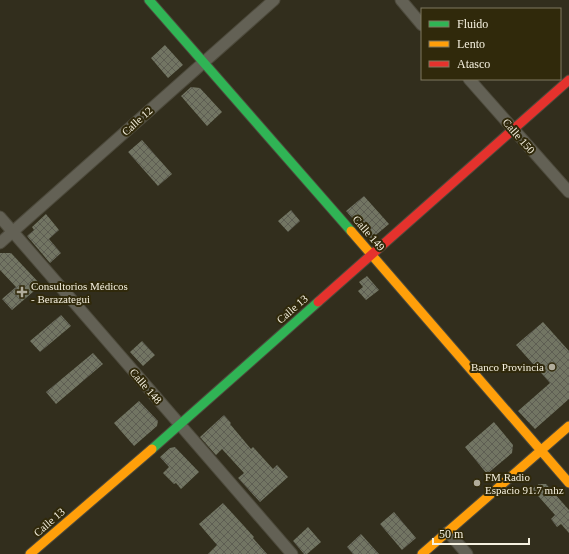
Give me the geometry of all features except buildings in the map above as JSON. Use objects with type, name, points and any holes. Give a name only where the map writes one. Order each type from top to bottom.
[{"type":"street","name":"Calle 149","points":[[149,0],[372,254],[569,482]]},
{"type":"street","name":"Calle 12","points":[[0,243],[274,0]]},
{"type":"street","points":[[400,0],[421,24]]},
{"type":"street","name":"Calle 150","points":[[470,80],[569,192]]},
{"type":"street","name":"Calle 13","points":[[30,554],[179,425],[569,80]]},
{"type":"street","name":"Calle 148","points":[[0,217],[292,554]]},
{"type":"street","points":[[422,554],[569,426]]},
{"type":"street","points":[[448,532],[467,554]]},
{"type":"traffic: fast","points":[[149,0],[351,231]]},
{"type":"traffic: fast","points":[[152,449],[318,302]]},
{"type":"traffic: slow","points":[[351,231],[569,483]]},
{"type":"traffic: slow","points":[[422,554],[569,426]]},
{"type":"traffic: slow","points":[[30,554],[152,449]]},
{"type":"traffic: jam","points":[[318,302],[569,80]]},
{"type":"place","name":"Consultorios Médicos - Berazategui","points":[[22,292]]},
{"type":"place","name":"Banco Provincia","points":[[552,367]]},
{"type":"place","name":"FM Radio Espacio 91.7 mhz","points":[[477,483]]}]
